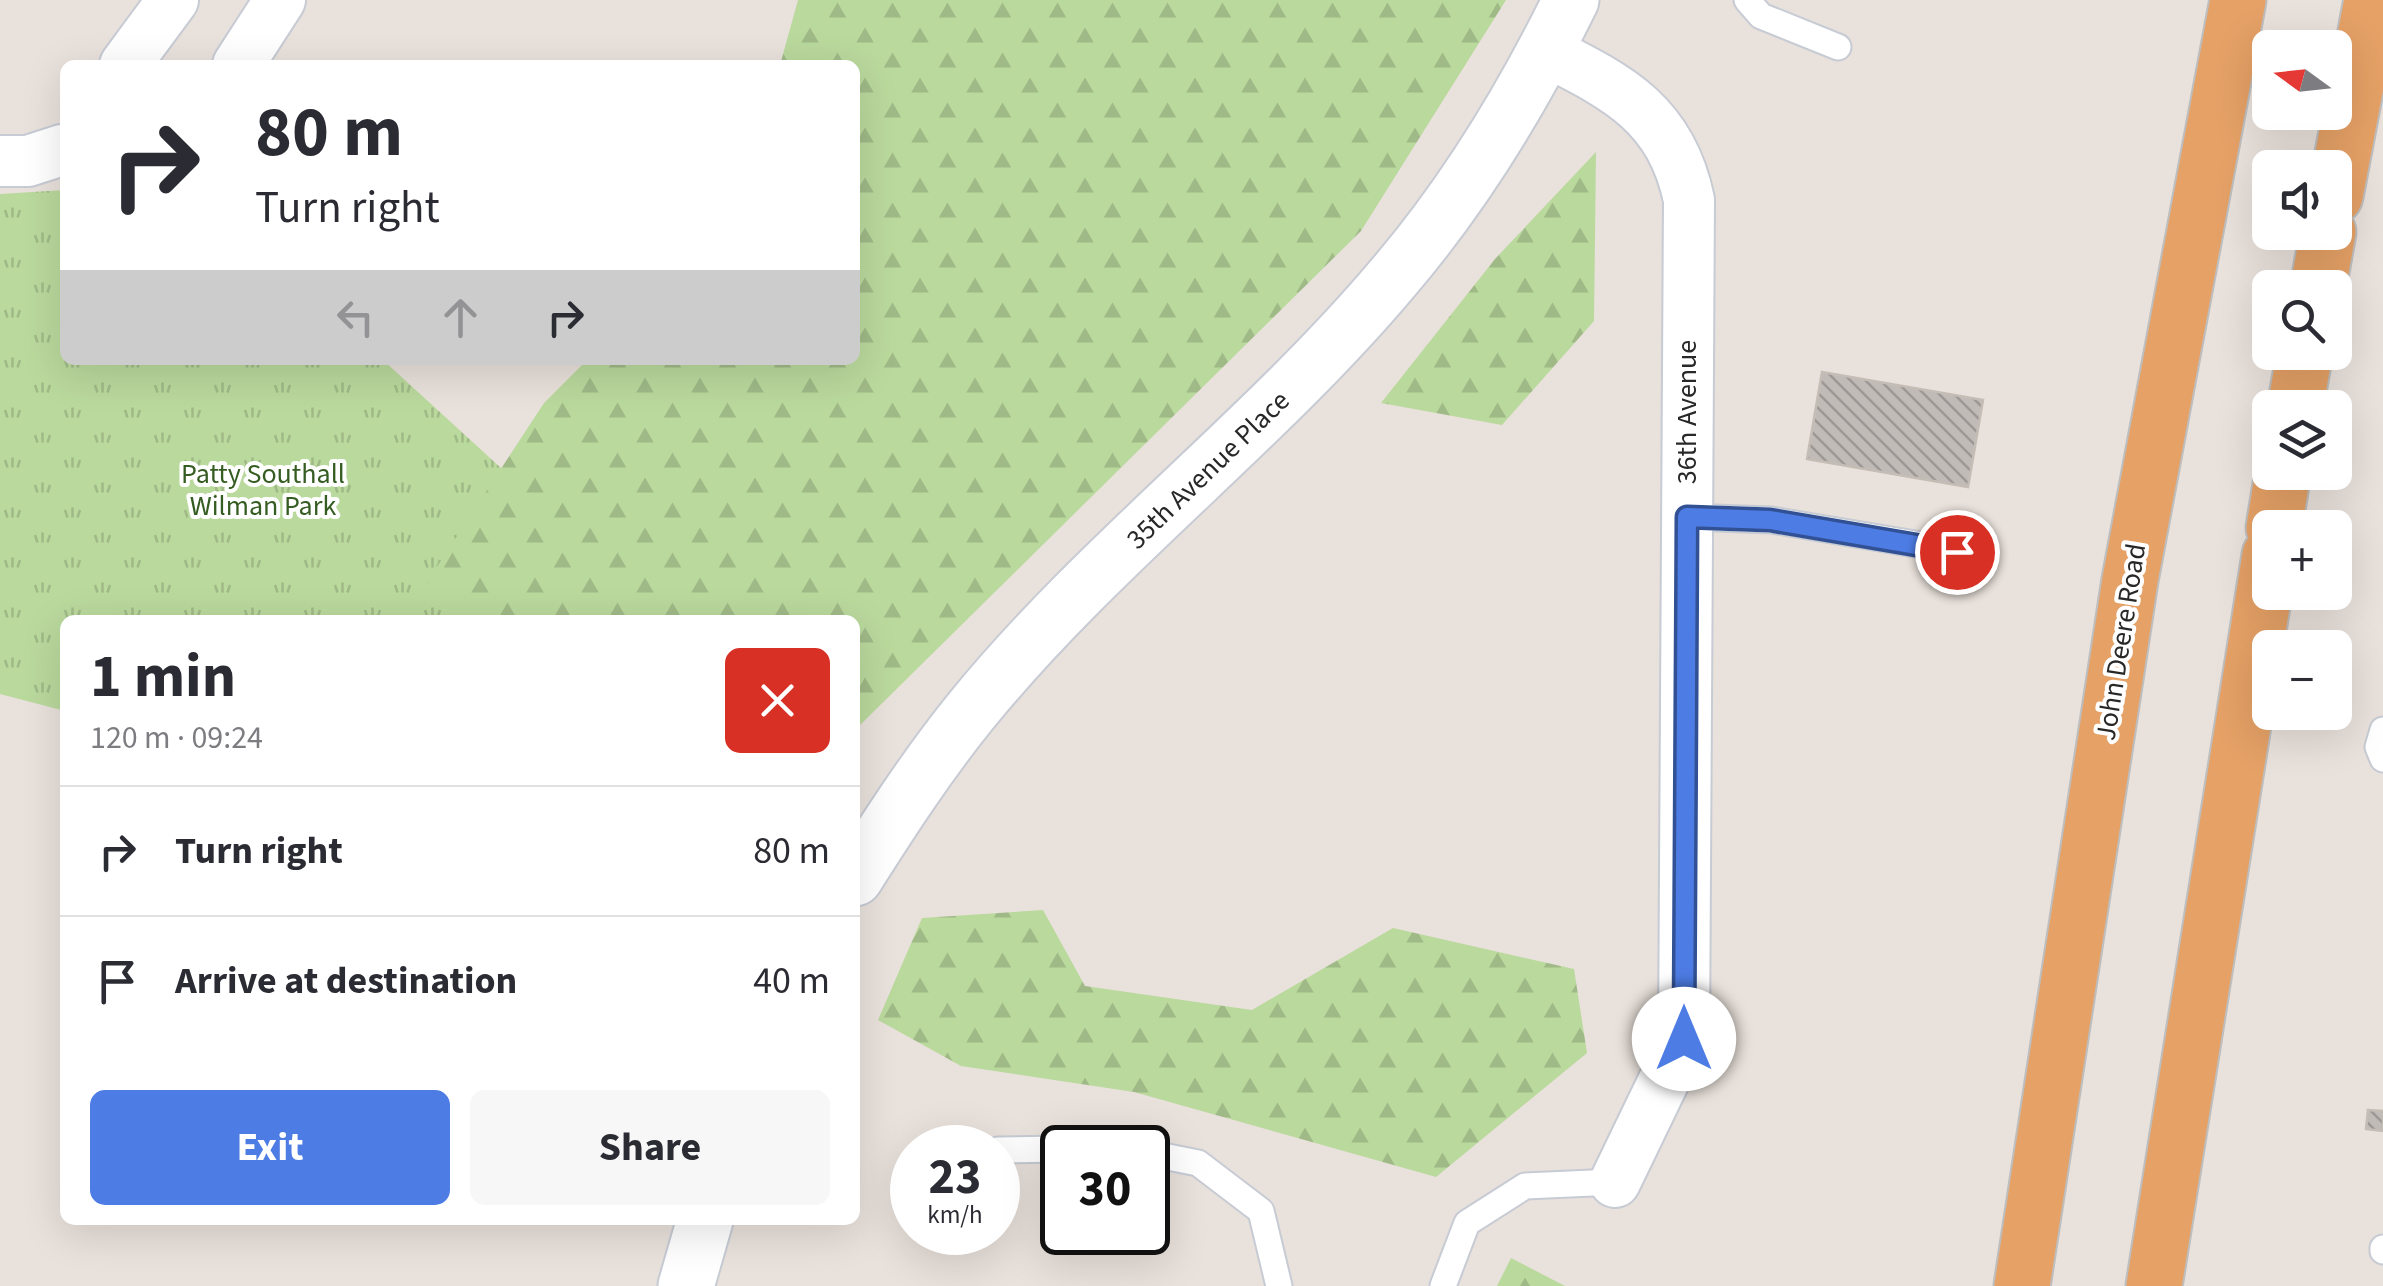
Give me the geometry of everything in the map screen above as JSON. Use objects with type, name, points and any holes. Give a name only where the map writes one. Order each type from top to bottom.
[{"type":"highway","name":"John Deere Road","points":[[2022,1286],[2130,580],[2238,0]]},
{"type":"highway","points":[[2344,150],[2372,0]]},
{"type":"highway","points":[[2154,1286],[2261,610]]},
{"type":"highway","points":[[2001,1286],[2048,1106]]},
{"type":"street","points":[[129,60],[173,0]]},
{"type":"street","points":[[241,60],[280,0]]},
{"type":"street","points":[[1546,51],[1571,0]]},
{"type":"street","name":"36th Avenue","points":[[1546,51],[1618,88],[1640,107],[1674,148],[1689,200],[1684,1039],[1614,1182]]},
{"type":"street","name":"35th Avenue Place","points":[[860,870],[915,784],[973,708],[1055,620],[1322,358],[1394,277],[1463,188],[1546,51]]},
{"type":"street","points":[[0,161],[28,161],[60,149]]},
{"type":"street","points":[[686,1286],[704,1225]]},
{"type":"lane","points":[[1747,0],[1761,16],[1838,47]]},
{"type":"lane","points":[[1687,517],[1770,520],[1957,552]]},
{"type":"lane","points":[[2383,730],[2378,747],[2383,759]]},
{"type":"lane","points":[[1170,1158],[1198,1163],[1261,1211],[1279,1286]]},
{"type":"lane","points":[[1443,1286],[1467,1223],[1526,1186],[1614,1182]]},
{"type":"green space","points":[[798,0],[1506,0],[1361,231],[860,725],[860,615],[470,615],[427,582],[544,403],[582,365],[860,365],[860,60],[781,60]]},
{"type":"green space","points":[[1596,152],[1594,321],[1502,425],[1381,403],[1495,259]]},
{"type":"green space","name":"Patty Southall Wilman Park","points":[[60,190],[60,365],[388,365],[662,615],[60,615],[60,710],[0,694],[0,194]]},
{"type":"green space","points":[[1043,910],[1085,986],[1252,1010],[1393,928],[1574,969],[1587,1053],[1436,1177],[1134,1092],[961,1066],[878,1020],[922,918]]},
{"type":"green space","points":[[1511,1258],[1565,1286],[1497,1286]]},
{"type":"building","points":[[1822,372],[1983,400],[1968,487],[1807,459]]},
{"type":"building","points":[[2368,1110],[2383,1111],[2383,1131],[2366,1129]]},
{"type":"route","points":[[1684,1039],[1687,517],[1770,520],[1957,552]]}]
